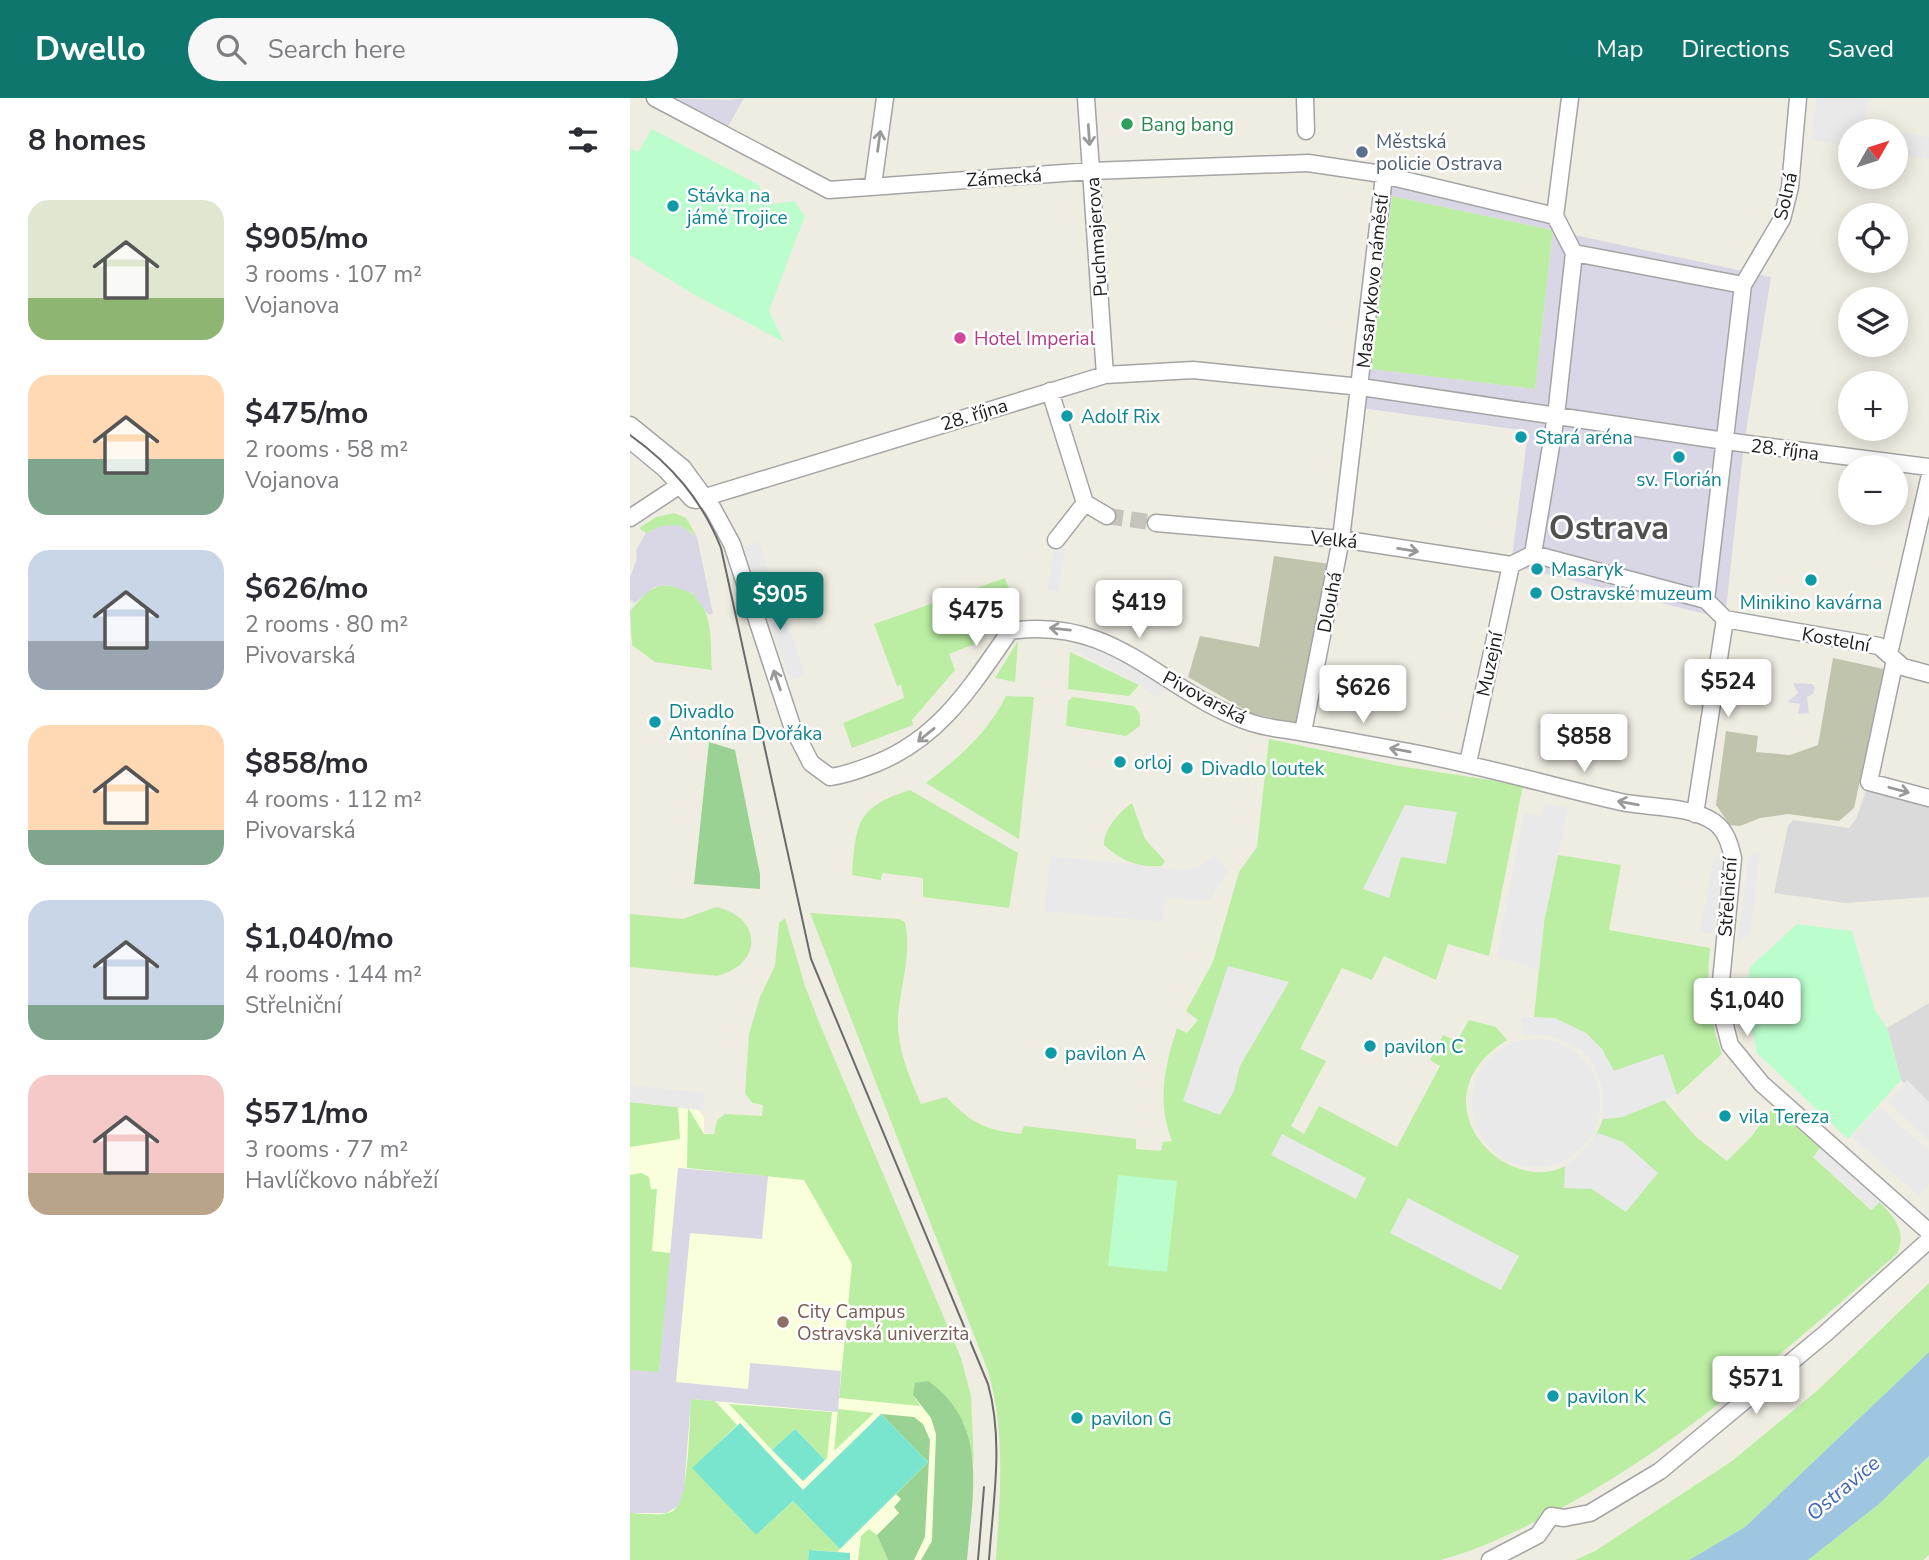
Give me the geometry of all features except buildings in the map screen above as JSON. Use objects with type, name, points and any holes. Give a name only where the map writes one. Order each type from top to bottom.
[{"type":"street","name":"Zámecká","points":[[655,98],[829,190],[1091,171],[1308,163],[1379,175]]},
{"type":"street","points":[[873,185],[884,98]]},
{"type":"street","name":"Puchmajerova","points":[[1086,98],[1105,375]]},
{"type":"street","points":[[1305,98],[1306,131]]},
{"type":"street","points":[[1533,554],[1556,416],[1574,253],[1555,216],[1560,199],[1570,98]]},
{"type":"street","name":"Solná","points":[[1743,285],[1782,219],[1790,187],[1798,98]]},
{"type":"street","name":"Masarykovo náměstí","points":[[1355,386],[1379,175],[1555,216]]},
{"type":"street","points":[[1574,253],[1743,285],[1706,600]]},
{"type":"street","name":"28. října","points":[[706,498],[1105,375],[1193,370],[1355,386],[1556,416]]},
{"type":"street","name":"Dlouhá","points":[[1303,732],[1341,539],[1355,386]]},
{"type":"street","points":[[1050,391],[1086,503],[1107,516]]},
{"type":"street","points":[[1556,416],[1725,442]]},
{"type":"street","points":[[630,425],[669,455],[685,482]]},
{"type":"street","points":[[630,440],[706,498]]},
{"type":"street","name":"28. října","points":[[1725,442],[1929,467]]},
{"type":"street","points":[[649,456],[659,484],[658,495],[651,505]]},
{"type":"street","points":[[1929,479],[1917,527],[1869,782],[1929,798]]},
{"type":"street","points":[[630,518],[685,482]]},
{"type":"street","name":"Pivovarská","points":[[706,498],[732,544],[792,726],[811,763],[830,777],[846,775],[894,756],[930,732],[965,697],[1010,631],[1047,628],[1079,632],[1140,661],[1217,707],[1253,723],[1468,763],[1624,803],[1695,814]]},
{"type":"street","points":[[1056,540],[1086,503]]},
{"type":"street","name":"Velká","points":[[1156,523],[1341,539],[1511,565]]},
{"type":"street","points":[[1511,565],[1533,554],[1706,600],[1730,620],[1695,814]]},
{"type":"street","name":"Muzejní","points":[[1468,763],[1511,565]]},
{"type":"street","name":"Kostelní","points":[[1730,620],[1879,646],[1903,667],[1929,674]]},
{"type":"street","name":"Střelniční","points":[[1695,814],[1715,822],[1728,840],[1733,858],[1719,1002],[1730,1045],[1762,1084],[1929,1233]]},
{"type":"street","points":[[1489,1560],[1538,1535],[1551,1516],[1564,1518],[1590,1513],[1660,1471],[1826,1333],[1929,1240]]},
{"type":"shaded area","points":[[656,98],[728,100],[744,98],[723,135]]},
{"type":"shaded area","points":[[1817,98],[1868,98],[1865,119],[1838,119],[1838,144],[1811,140]]},
{"type":"shaded area","points":[[1908,133],[1929,137],[1929,159],[1908,156]]},
{"type":"shaded area","points":[[1375,173],[1555,216],[1565,233],[1771,277],[1744,444],[1725,619],[1511,565],[1528,431],[1347,406]],"holes":[[[1392,196],[1553,230],[1535,389],[1371,369]]]},
{"type":"shaded area","points":[[680,525],[697,537],[713,614],[708,614],[692,593],[669,585],[654,587],[635,603],[630,600],[630,578],[637,558],[636,550],[646,533],[662,526]]},
{"type":"shaded area","points":[[759,542],[805,675],[790,680],[744,547]]},
{"type":"shaded area","points":[[1055,543],[1066,545],[1058,592],[1047,590]]},
{"type":"shaded area","points":[[1274,556],[1330,564],[1299,723],[1252,714],[1188,677],[1200,636],[1259,647]]},
{"type":"shaded area","points":[[1079,636],[1146,671],[1166,686],[1156,698],[1139,684],[1072,649]]},
{"type":"shaded area","points":[[1833,658],[1884,669],[1854,808],[1839,821],[1788,814],[1760,818],[1740,826],[1730,825],[1716,805],[1726,731],[1758,736],[1756,752],[1790,755],[1818,745]]},
{"type":"shaded area","points":[[1793,683],[1812,684],[1815,687],[1813,694],[1807,697],[1809,713],[1798,714],[1800,704],[1788,702],[1798,693]]},
{"type":"shaded area","points":[[1869,782],[1929,798],[1929,897],[1845,903],[1774,893],[1788,826],[1793,820],[1849,828],[1856,819]]},
{"type":"shaded area","points":[[1545,803],[1568,808],[1544,922],[1539,970],[1497,956],[1524,813],[1542,816]]},
{"type":"shaded area","points":[[1405,805],[1457,812],[1446,864],[1401,857],[1389,898],[1363,889]]},
{"type":"shaded area","points":[[1760,851],[1750,933],[1738,942],[1749,855]]},
{"type":"shaded area","points":[[1215,855],[1228,871],[1209,901],[1165,897],[1162,922],[1045,911],[1050,856],[1183,870],[1198,867]]},
{"type":"shaded area","points":[[1714,857],[1723,857],[1723,862],[1713,934],[1700,932]]},
{"type":"shaded area","points":[[1228,966],[1289,982],[1240,1066],[1234,1091],[1220,1115],[1183,1101]]},
{"type":"shaded area","points":[[1929,1003],[1929,1109],[1901,1080],[1887,1028]]},
{"type":"shaded area","points":[[1521,1017],[1555,1018],[1586,1033],[1602,1049],[1614,1071],[1663,1054],[1677,1095],[1622,1117],[1603,1119],[1603,1089],[1591,1060],[1580,1049],[1552,1036],[1522,1035]]},
{"type":"shaded area","points":[[1536,1039],[1561,1044],[1582,1057],[1595,1078],[1600,1103],[1595,1128],[1582,1149],[1561,1162],[1536,1167],[1511,1162],[1490,1149],[1477,1128],[1472,1103],[1477,1078],[1490,1057],[1511,1044]]},
{"type":"shaded area","name":"City Campus Ostravská univerzita","points":[[746,1077],[930,1300],[945,1560],[630,1560],[630,1102],[698,1110],[704,1117],[704,1133],[714,1134],[717,1120],[725,1114],[762,1116],[763,1105],[752,1103],[745,1093]]},
{"type":"shaded area","points":[[1907,1080],[1929,1102],[1929,1141],[1889,1102]]},
{"type":"shaded area","points":[[630,1085],[704,1093],[703,1110],[630,1102]]},
{"type":"shaded area","points":[[1879,1107],[1929,1151],[1929,1184],[1919,1196],[1852,1137]]},
{"type":"shaded area","points":[[1598,1133],[1623,1142],[1658,1173],[1626,1212],[1592,1189],[1564,1188],[1565,1165],[1578,1157]]},
{"type":"shaded area","points":[[1282,1134],[1366,1178],[1356,1199],[1271,1155]]},
{"type":"shaded area","points":[[1827,1141],[1886,1195],[1872,1210],[1813,1157]]},
{"type":"shaded area","points":[[678,1168],[768,1176],[762,1239],[690,1233],[676,1382],[748,1389],[750,1363],[841,1371],[838,1412],[691,1399],[684,1490],[678,1506],[667,1513],[630,1513],[630,1370],[659,1372]]},
{"type":"shaded area","points":[[1408,1198],[1519,1256],[1501,1290],[1390,1233]]},
{"type":"shaded area","points":[[881,1414],[928,1462],[840,1549],[793,1501],[756,1535],[692,1468],[740,1423],[803,1490]]},
{"type":"shaded area","points":[[795,1429],[825,1460],[803,1481],[772,1450]]},
{"type":"shaded area","points":[[809,1550],[850,1553],[850,1560],[808,1560]]},
{"type":"green space","points":[[652,129],[759,185],[766,205],[794,201],[805,216],[769,311],[784,342],[693,294],[630,255],[630,148],[638,152]]},
{"type":"green space","points":[[1392,196],[1553,230],[1535,389],[1371,369]]},
{"type":"green space","points":[[674,513],[686,518],[697,537],[679,526],[666,526],[646,533],[639,528],[656,517]]},
{"type":"green space","points":[[1005,578],[1009,589],[982,624],[984,631],[980,642],[949,654],[955,670],[912,720],[913,725],[852,748],[843,723],[904,698],[901,685],[897,686],[874,624]]},
{"type":"green space","points":[[661,585],[691,593],[700,602],[709,626],[712,670],[655,662],[632,645],[630,611],[648,591]]},
{"type":"green space","points":[[1018,641],[1015,682],[995,678]]},
{"type":"green space","points":[[1070,652],[1139,685],[1129,696],[1068,689]]},
{"type":"green space","points":[[1006,696],[1034,697],[1019,839],[926,783],[981,733]]},
{"type":"green space","points":[[1073,697],[1134,706],[1140,714],[1140,726],[1126,736],[1066,726],[1068,701]]},
{"type":"green space","points":[[1269,739],[1399,766],[1523,785],[1489,956],[1448,944],[1436,980],[1384,956],[1372,980],[1342,968],[1300,1049],[1326,1061],[1291,1126],[1304,1134],[1319,1106],[1397,1147],[1440,1066],[1430,1060],[1443,1035],[1457,1041],[1469,1020],[1496,1027],[1507,1040],[1476,1070],[1466,1101],[1474,1131],[1494,1155],[1521,1170],[1552,1171],[1581,1155],[1603,1119],[1622,1117],[1664,1100],[1696,1137],[1727,1161],[1752,1136],[1773,1107],[1820,1148],[1813,1157],[1871,1210],[1879,1202],[1885,1208],[1898,1225],[1900,1246],[1897,1254],[1815,1325],[1689,1426],[1645,1457],[1552,1513],[1470,1551],[1440,1560],[996,1560],[1000,1488],[999,1441],[994,1394],[988,1371],[810,913],[899,919],[905,922],[907,957],[898,1027],[904,1061],[921,1104],[946,1097],[971,1119],[997,1130],[1021,1134],[1024,1126],[1136,1139],[1136,1149],[1161,1151],[1163,1142],[1172,1141],[1167,1127],[1164,1099],[1169,1057],[1177,1028],[1187,1033],[1198,1020],[1186,1011],[1213,962],[1239,872],[1257,847]]},
{"type":"green space","points":[[709,742],[735,750],[760,874],[760,889],[694,884]]},
{"type":"green space","points":[[910,790],[1018,853],[1009,908],[923,897],[923,878],[882,873],[881,880],[852,875],[858,829],[869,810],[892,796]]},
{"type":"green space","points":[[1132,803],[1145,839],[1165,861],[1162,866],[1131,862],[1104,845],[1106,833],[1113,821]]},
{"type":"green space","points":[[1558,855],[1621,865],[1609,930],[1710,948],[1709,1002],[1722,1054],[1677,1095],[1663,1054],[1614,1071],[1599,1049],[1582,1032],[1561,1022],[1534,1017],[1544,922]]},
{"type":"green space","points":[[716,907],[731,912],[742,920],[749,930],[749,952],[743,962],[732,970],[717,976],[630,967],[630,914],[683,919]]},
{"type":"green space","points":[[785,918],[805,986],[821,1027],[961,1358],[971,1396],[974,1464],[964,1423],[913,1395],[920,1406],[839,1398],[852,1264],[804,1180],[687,1168],[688,1108],[704,1134],[714,1134],[717,1120],[725,1114],[762,1116],[763,1105],[752,1103],[745,1093],[749,1034],[760,997],[775,966],[779,923]]},
{"type":"green space","points":[[1797,924],[1852,931],[1875,1010],[1887,1028],[1901,1080],[1848,1139],[1757,1053],[1746,999],[1750,967]]},
{"type":"green space","points":[[630,1102],[678,1107],[680,1139],[630,1147]]},
{"type":"green space","points":[[641,1173],[649,1177],[651,1189],[657,1189],[652,1251],[671,1253],[659,1373],[630,1370],[630,1175]]},
{"type":"green space","points":[[1118,1175],[1177,1181],[1167,1272],[1108,1266]]},
{"type":"green space","points":[[1929,1283],[1929,1352],[1745,1527],[1689,1560],[1575,1560],[1595,1551],[1732,1461],[1817,1391]]},
{"type":"green space","points":[[928,1381],[948,1398],[961,1418],[969,1439],[973,1486],[967,1560],[921,1560],[932,1541],[936,1434],[931,1418],[913,1395],[915,1383]]},
{"type":"green space","points":[[691,1399],[715,1401],[737,1425],[693,1468],[756,1535],[793,1501],[840,1549],[838,1552],[809,1550],[808,1560],[630,1560],[630,1513],[664,1514],[673,1511],[679,1504],[686,1476]]},
{"type":"green space","points":[[729,1404],[832,1412],[827,1458],[825,1460],[795,1429],[772,1450]]},
{"type":"green space","points":[[838,1409],[874,1413],[834,1451]]},
{"type":"green space","points":[[881,1414],[914,1417],[923,1424],[930,1440],[925,1537],[914,1560],[888,1560],[877,1535],[899,1513],[894,1507],[901,1499],[896,1494],[928,1462]]},
{"type":"green space","points":[[1929,1456],[1929,1555],[1923,1560],[1808,1560],[1879,1504]]},
{"type":"green space","points":[[869,1529],[877,1535],[888,1560],[858,1560],[861,1536]]},
{"type":"water","name":"Ostravice","points":[[1929,1352],[1929,1456],[1879,1504],[1808,1560],[1689,1560],[1745,1527]]},
{"type":"tunnel","points":[[1107,516],[1156,523]]},
{"type":"tram line","points":[[630,435],[645,446],[684,485],[705,514],[721,548],[811,959],[988,1384],[993,1406],[996,1449],[989,1560]]},
{"type":"tram line","points":[[978,1560],[984,1487]]},
{"type":"place","name":"Bang bang","points":[[1127,124]]},
{"type":"place","name":"Městská policie Ostrava","points":[[1362,152]]},
{"type":"place","name":"Stávka na jámě Trojice","points":[[673,206]]},
{"type":"place","name":"Hotel Imperial","points":[[960,338]]},
{"type":"place","name":"Adolf Rix","points":[[1067,416]]},
{"type":"place","name":"Stará aréna","points":[[1521,437]]},
{"type":"place","name":"sv. Florián","points":[[1679,457]]},
{"type":"place","name":"Masaryk","points":[[1537,569]]},
{"type":"place","name":"Minikino kavárna","points":[[1811,580]]},
{"type":"place","name":"Ostravské muzeum","points":[[1536,593]]},
{"type":"place","name":"Divadlo Antonína Dvořáka","points":[[655,722]]},
{"type":"place","name":"orloj","points":[[1120,762]]},
{"type":"place","name":"Divadlo loutek","points":[[1187,768]]},
{"type":"place","name":"pavilon C","points":[[1370,1046]]},
{"type":"place","name":"pavilon A","points":[[1051,1053]]},
{"type":"place","name":"vila Tereza","points":[[1725,1116]]},
{"type":"place","name":"City Campus Ostravská univerzita","points":[[783,1322]]},
{"type":"place","name":"pavilon K","points":[[1553,1396]]},
{"type":"place","name":"pavilon G","points":[[1077,1418]]},
{"type":"district","name":"Ostrava","points":[[1609,527]]}]
